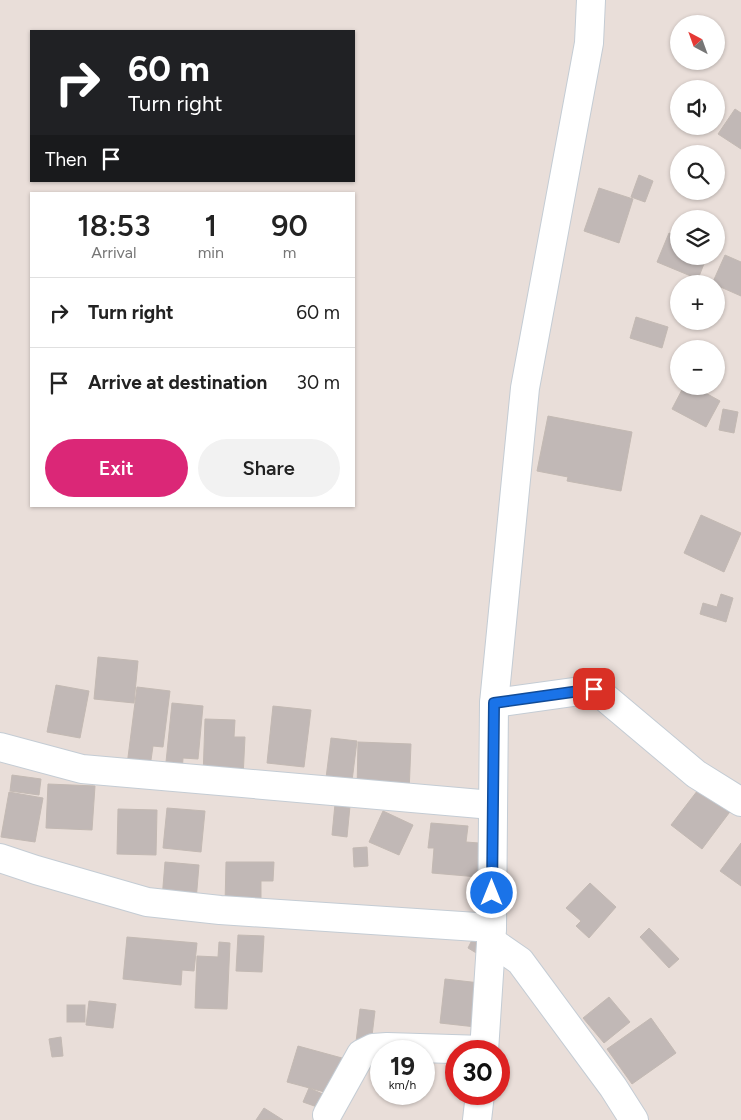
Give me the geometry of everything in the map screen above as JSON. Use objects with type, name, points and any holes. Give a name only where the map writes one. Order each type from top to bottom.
[{"type":"street","points":[[485,1040],[492,934],[494,703],[525,388],[590,44],[591,0]]},
{"type":"street","points":[[494,703],[594,689],[696,774],[741,802]]},
{"type":"street","points":[[0,747],[82,768],[492,805]]},
{"type":"street","points":[[0,858],[147,902],[492,934],[520,961],[613,1087],[634,1120]]},
{"type":"street","points":[[327,1115],[361,1054],[373,1048],[387,1047],[445,1049]]},
{"type":"street","points":[[477,1120],[479,1105]]},
{"type":"building","points":[[735,109],[741,113],[741,149],[720,135],[725,135],[725,124]]},
{"type":"building","points":[[639,175],[653,181],[645,202],[631,197]]},
{"type":"building","points":[[599,188],[633,199],[619,243],[584,231]]},
{"type":"building","points":[[669,233],[670,265],[703,265],[700,275],[688,275],[657,262]]},
{"type":"building","points":[[725,255],[741,262],[741,296],[725,289],[725,275],[716,275],[721,265],[725,265]]},
{"type":"building","points":[[636,317],[668,327],[662,348],[630,338]]},
{"type":"building","points":[[679,395],[709,395],[720,401],[706,427],[672,409]]},
{"type":"building","points":[[723,409],[738,412],[734,433],[719,430]]},
{"type":"building","points":[[548,416],[632,432],[621,491],[567,481],[568,477],[537,471]]},
{"type":"building","points":[[701,515],[741,533],[724,572],[684,553]]},
{"type":"building","points":[[721,594],[733,598],[726,622],[700,614],[703,603],[717,607]]},
{"type":"building","points":[[98,657],[138,661],[134,703],[94,699]]},
{"type":"building","points":[[56,685],[89,691],[80,738],[47,732]]},
{"type":"building","points":[[137,687],[170,691],[163,747],[153,746],[150,767],[127,765]]},
{"type":"building","points":[[172,703],[203,706],[198,759],[183,758],[182,774],[165,772]]},
{"type":"building","points":[[273,706],[311,710],[304,767],[267,763]]},
{"type":"building","points":[[205,719],[235,720],[234,737],[245,737],[243,778],[203,777]]},
{"type":"building","points":[[331,738],[357,741],[351,789],[325,786]]},
{"type":"building","points":[[358,742],[411,744],[409,793],[357,791]]},
{"type":"building","points":[[12,775],[41,779],[39,795],[10,791]]},
{"type":"building","points":[[48,784],[95,786],[92,830],[46,828]]},
{"type":"building","points":[[701,786],[732,809],[702,849],[671,825]]},
{"type":"building","points":[[9,792],[43,798],[35,842],[1,837]]},
{"type":"building","points":[[335,804],[350,806],[347,837],[332,835]]},
{"type":"building","points":[[167,808],[205,811],[201,852],[163,848]]},
{"type":"building","points":[[118,809],[157,810],[156,855],[117,854]]},
{"type":"building","points":[[383,811],[413,825],[399,855],[369,842]]},
{"type":"building","points":[[431,823],[468,826],[466,842],[479,843],[478,861],[492,862],[490,878],[432,873],[434,848],[428,848]]},
{"type":"building","points":[[741,843],[741,886],[720,871]]},
{"type":"building","points":[[367,847],[368,866],[354,867],[353,848]]},
{"type":"building","points":[[165,862],[199,865],[196,901],[162,899]]},
{"type":"building","points":[[226,862],[274,862],[273,881],[261,881],[261,905],[225,905]]},
{"type":"building","points":[[590,883],[616,907],[589,938],[576,926],[581,921],[566,908]]},
{"type":"building","points":[[649,928],[679,959],[669,968],[640,937]]},
{"type":"building","points":[[238,935],[264,936],[262,972],[236,971]]},
{"type":"building","points":[[127,937],[197,943],[194,971],[182,970],[181,985],[123,979]]},
{"type":"building","points":[[472,940],[482,945],[478,954],[468,948]]},
{"type":"building","points":[[219,942],[230,943],[227,1009],[195,1008],[197,956],[218,957]]},
{"type":"building","points":[[445,979],[480,983],[476,1027],[440,1023]]},
{"type":"building","points":[[609,997],[630,1022],[604,1043],[583,1018]]},
{"type":"building","points":[[89,1001],[116,1004],[113,1028],[86,1025]]},
{"type":"building","points":[[67,1005],[85,1005],[85,1022],[67,1022]]},
{"type":"building","points":[[360,1009],[375,1011],[370,1044],[356,1042]]},
{"type":"building","points":[[651,1018],[676,1053],[632,1084],[607,1049]]},
{"type":"building","points":[[61,1037],[63,1056],[52,1057],[49,1039]]},
{"type":"building","points":[[298,1046],[342,1058],[332,1094],[287,1082]]},
{"type":"building","points":[[309,1088],[325,1095],[320,1108],[303,1102]]},
{"type":"building","points":[[264,1108],[283,1120],[256,1120]]},
{"type":"route","points":[[492,893],[494,703],[594,689]]}]
